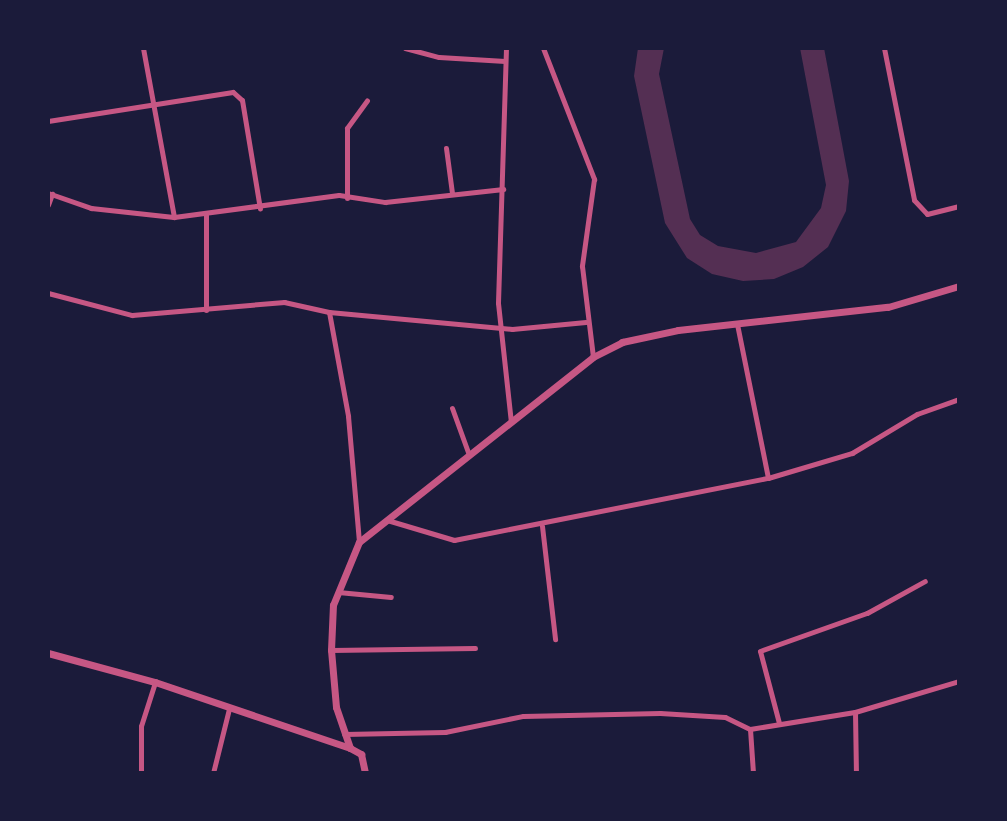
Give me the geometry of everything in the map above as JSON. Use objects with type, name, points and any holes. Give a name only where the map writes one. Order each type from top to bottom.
[{"type":"street","points":[[143,48],[174,217]]},
{"type":"street","points":[[405,48],[439,57],[505,61]]},
{"type":"street","points":[[506,48],[499,327],[511,422]]},
{"type":"street","points":[[543,48],[594,179],[582,266],[586,322],[593,357]]},
{"type":"street","points":[[884,48],[914,200],[927,214],[959,206]]},
{"type":"street","points":[[48,121],[154,107],[223,92],[242,100],[260,209]]},
{"type":"street","points":[[347,198],[347,128],[367,100]]},
{"type":"street","points":[[446,148],[452,193]]},
{"type":"street","points":[[48,205],[50,193],[91,208],[174,217],[347,198],[385,202],[503,189]]},
{"type":"street","points":[[206,214],[206,310]]},
{"type":"street","points":[[359,542],[593,357],[657,334],[888,307],[959,286]]},
{"type":"street","points":[[48,293],[132,315],[284,302],[329,312],[499,327],[586,322]]},
{"type":"street","points":[[329,312],[348,416],[359,542],[338,592],[331,650],[343,734],[350,748]]},
{"type":"street","points":[[737,324],[768,478]]},
{"type":"street","points":[[387,520],[454,540],[542,526],[768,478],[852,453],[917,414],[959,399]]},
{"type":"street","points":[[452,408],[469,455]]},
{"type":"street","points":[[542,526],[555,639]]},
{"type":"street","points":[[779,723],[760,651],[867,613],[925,581]]},
{"type":"street","points":[[338,592],[391,597]]},
{"type":"street","points":[[331,650],[475,648]]},
{"type":"street","points":[[48,653],[155,682],[350,748],[361,754],[365,773]]},
{"type":"street","points":[[343,734],[445,732],[523,716],[660,713],[725,717],[750,729],[855,712],[959,681]]},
{"type":"street","points":[[141,773],[141,726],[155,682]]},
{"type":"street","points":[[213,773],[229,709]]},
{"type":"street","points":[[855,712],[856,773]]},
{"type":"street","points":[[750,729],[753,773]]},
{"type":"building","points":[[638,48],[664,48],[659,74],[690,219],[700,235],[718,246],[756,253],[796,242],[821,208],[826,185],[800,48],[824,48],[849,181],[846,211],[828,247],[803,267],[774,279],[743,281],[712,274],[687,258],[665,223],[634,76]]}]
